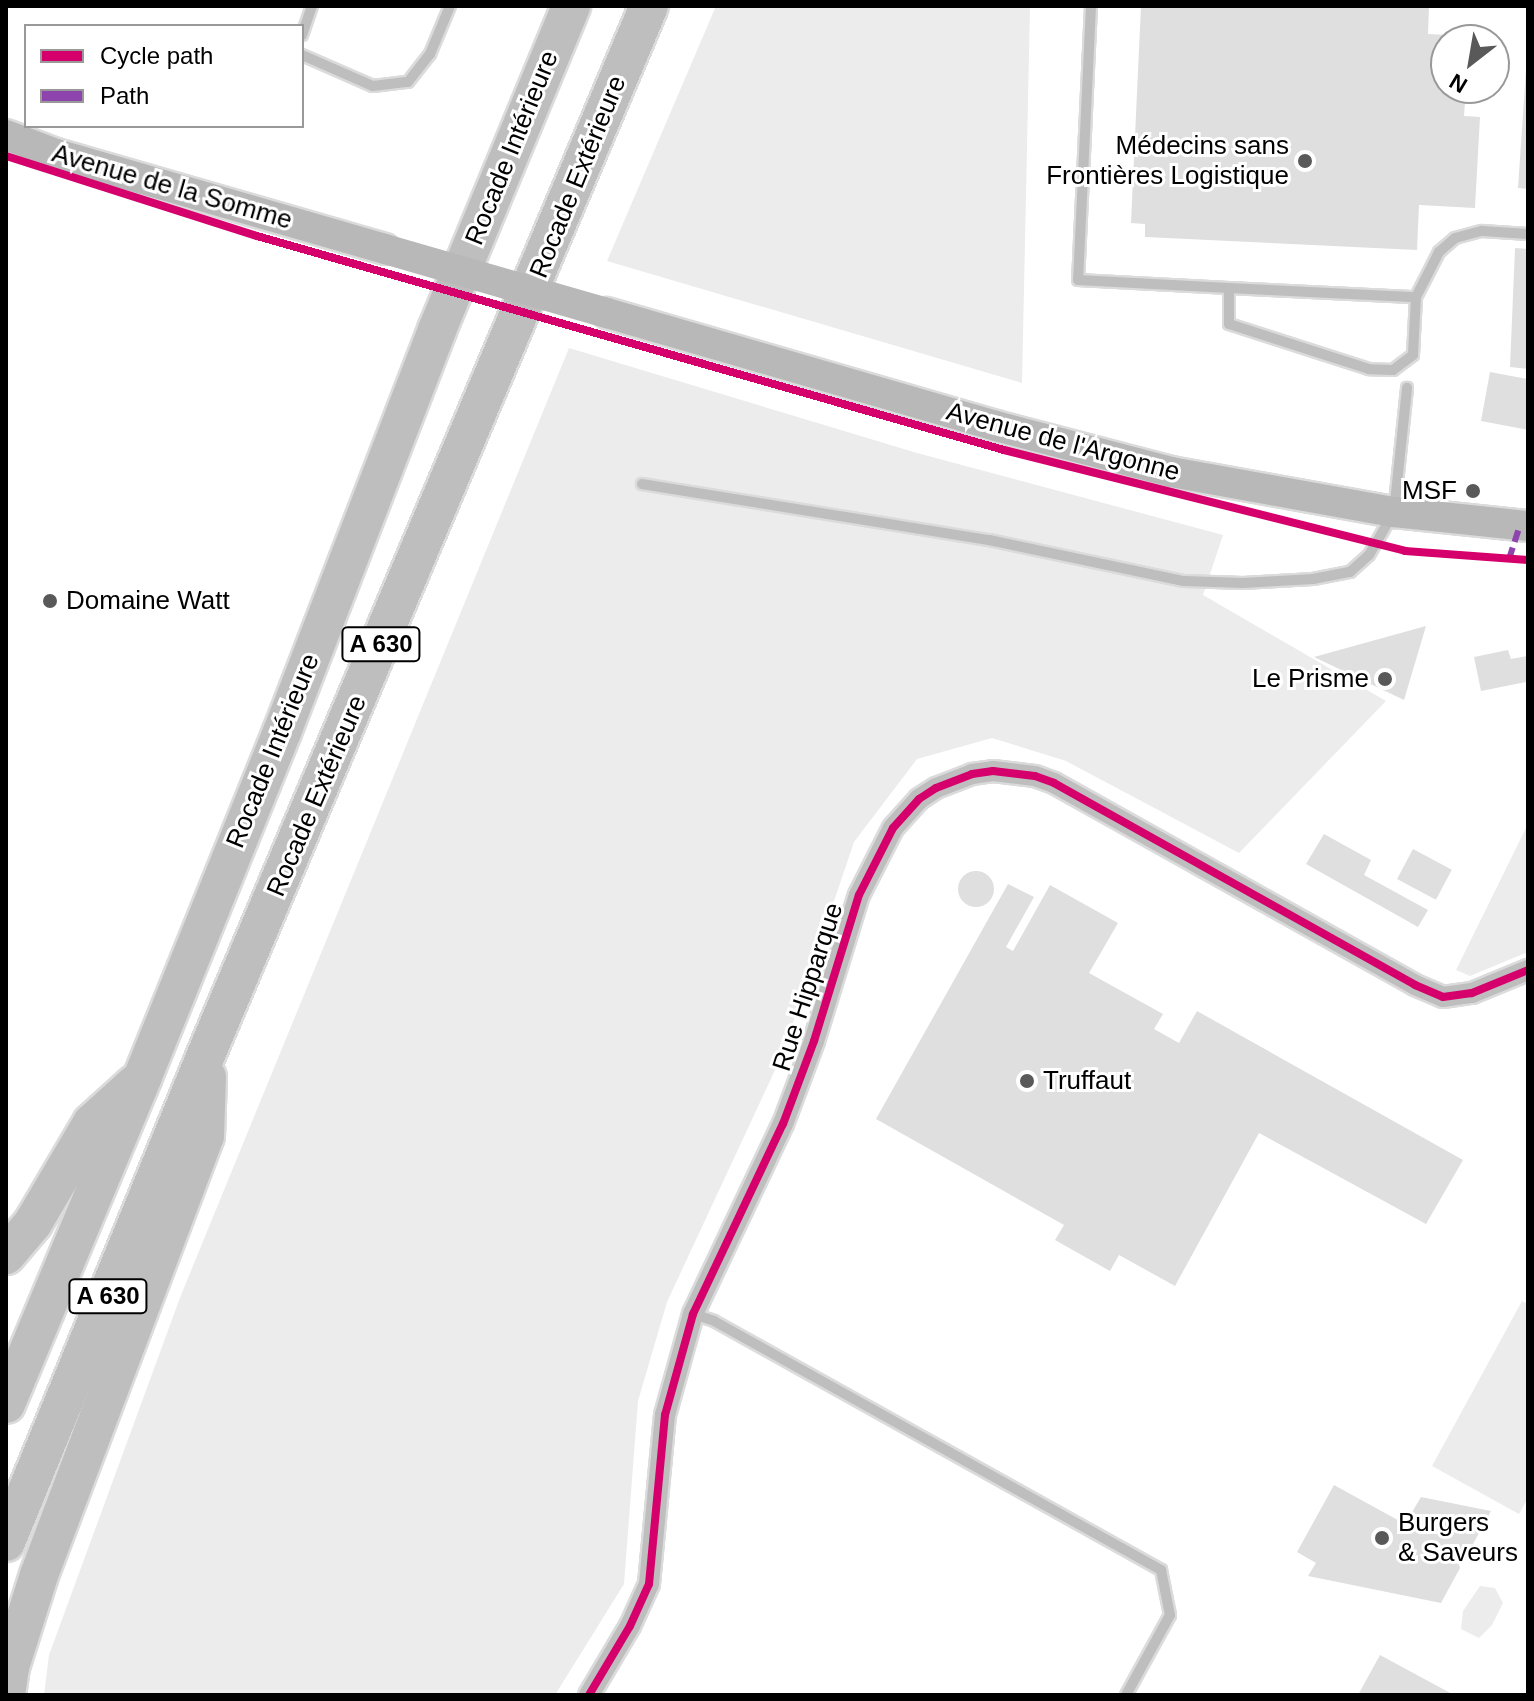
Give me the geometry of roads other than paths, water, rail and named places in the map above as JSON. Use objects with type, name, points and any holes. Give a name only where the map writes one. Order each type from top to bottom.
[{"type":"highway","name":"Rocade Intérieure","points":[[6,1404],[143,1076],[282,732],[437,330],[571,6]]},
{"type":"highway","name":"Rocade Extérieure","points":[[6,1542],[208,1050],[649,6]]},
{"type":"highway","points":[[6,1695],[10,1667],[39,1575],[205,1136],[208,1050]]},
{"type":"highway","points":[[6,1255],[40,1211],[92,1123],[143,1076]]},
{"type":"main road","name":"Avenue de la Somme","points":[[6,135],[56,154],[607,313]]},
{"type":"main road","name":"Avenue de l'Argonne","points":[[607,313],[996,426],[1171,472],[1394,512],[1528,526]]},
{"type":"street","name":"Rue Hipparque","points":[[589,1695],[630,1626],[649,1584],[665,1415],[693,1314],[783,1124],[814,1041],[859,895],[893,828],[919,799],[953,780],[993,771],[1024,774],[1054,783],[1415,985],[1443,997],[1472,993],[1528,970]]},
{"type":"lane","points":[[304,29],[312,6]]},
{"type":"lane","points":[[304,56],[373,86],[408,82],[430,54],[450,6]]},
{"type":"lane","points":[[1091,6],[1078,280],[1416,297]]},
{"type":"lane","points":[[1229,288],[1229,324],[1381,370],[1393,370],[1413,355],[1416,297],[1439,252],[1455,238],[1482,231],[1528,234]]},
{"type":"lane","points":[[642,484],[989,540],[1184,581],[1313,579],[1350,572],[1369,555],[1394,512],[1407,388]]},
{"type":"lane","points":[[693,1314],[714,1321],[1161,1570],[1170,1615],[1126,1695]]},
{"type":"place","name":"Médecins sans Frontières Logistique","points":[[1305,161]]},
{"type":"place","name":"MSF","points":[[1473,491]]},
{"type":"place","name":"Domaine Watt","points":[[50,601]]},
{"type":"place","name":"Le Prisme","points":[[1385,679]]},
{"type":"place","name":"Truffaut","points":[[1027,1081]]},
{"type":"place","name":"Burgers & Saveurs","points":[[1382,1538]]}]
